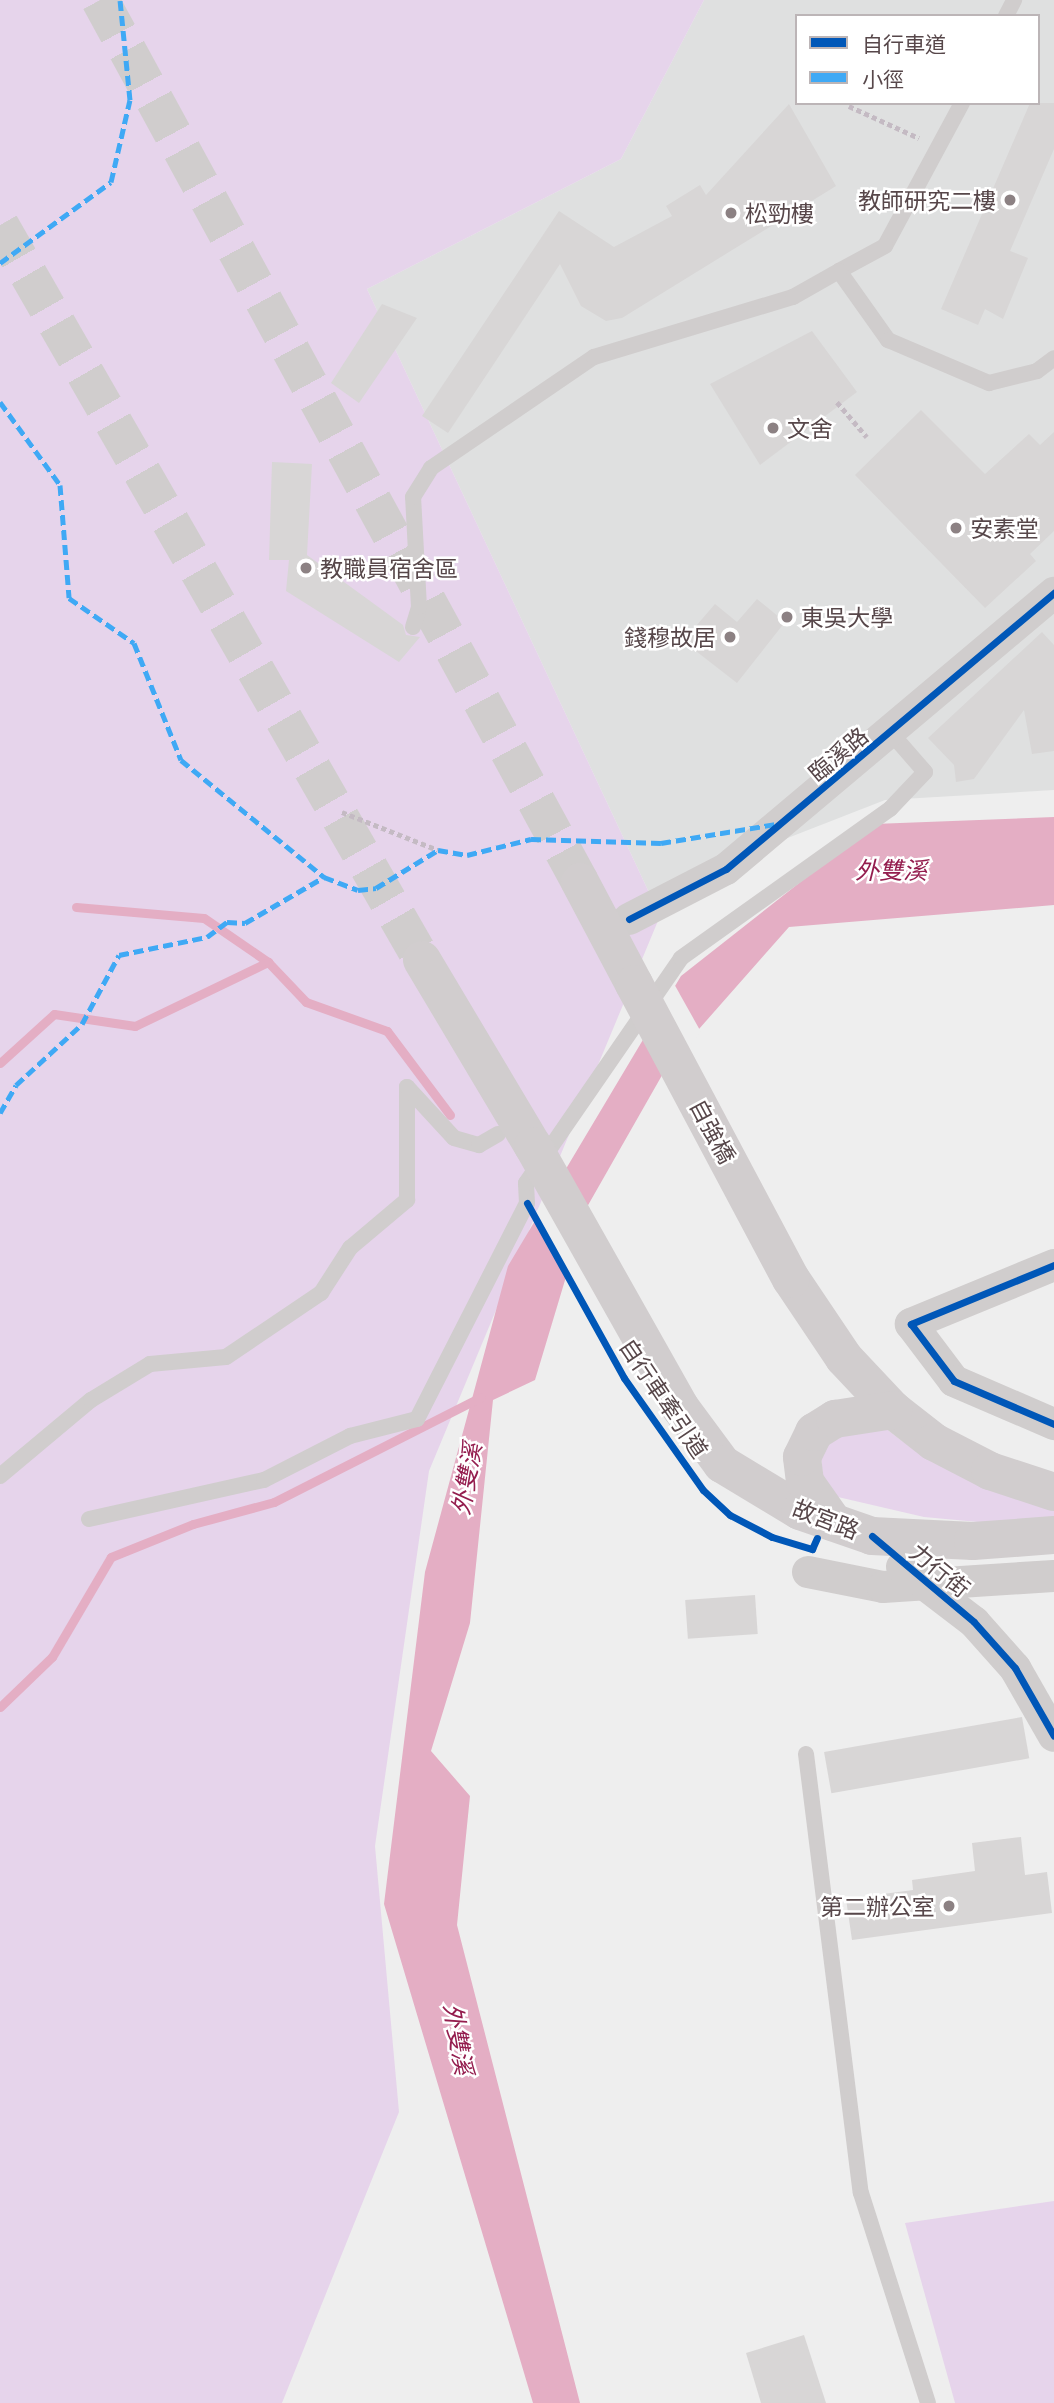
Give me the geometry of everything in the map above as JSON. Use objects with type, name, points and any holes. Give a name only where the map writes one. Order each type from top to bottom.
[{"type":"main road","name":"自強橋","points":[[580,882],[791,1279],[844,1358],[893,1410]]},
{"type":"main road","points":[[422,960],[515,1140]]},
{"type":"main road","name":"故宮路","points":[[515,1140],[680,1407],[722,1464],[800,1511],[872,1536],[973,1541],[1054,1535]]},
{"type":"main road","points":[[834,1522],[805,1482],[802,1457],[814,1432],[835,1419],[893,1410],[934,1442],[990,1471],[1054,1492]]},
{"type":"street","name":"臨溪路","points":[[629,919],[726,869],[891,733],[1054,593]]},
{"type":"street","points":[[1054,1265],[911,1324],[954,1381],[1054,1424]]},
{"type":"street","name":"力行街","points":[[872,1536],[902,1567],[974,1622],[1015,1668],[1054,1737]]},
{"type":"street","points":[[808,1572],[883,1587],[1054,1576]]},
{"type":"lane","points":[[413,627],[419,607],[413,497],[431,468],[594,357],[793,297],[885,246],[961,105]]},
{"type":"lane","points":[[839,271],[888,340],[989,383],[1037,371],[1054,358]]},
{"type":"lane","points":[[89,1519],[264,1480],[351,1436],[417,1419],[527,1203],[526,1183],[681,958],[890,809],[925,772],[891,733]]},
{"type":"lane","points":[[0,1476],[91,1400],[150,1364],[226,1357],[321,1293],[349,1248],[407,1200],[407,1087],[454,1139],[478,1145],[515,1140]]},
{"type":"lane","points":[[806,1754],[861,2193],[929,2403]]},
{"type":"path","points":[[849,106],[939,147]]},
{"type":"path","points":[[837,402],[867,437]]},
{"type":"path","points":[[342,812],[438,850]]},
{"type":"shaded area","points":[[0,0],[704,0],[621,159],[367,289],[660,916],[429,1471],[375,1846],[399,2112],[282,2403],[0,2403]]},
{"type":"shaded area","name":"東吳大學","points":[[704,0],[1054,0],[1054,790],[885,800],[744,855],[660,916],[367,289],[621,159]]},
{"type":"shaded area","points":[[880,1424],[902,1441],[1054,1509],[1054,1520],[1000,1524],[924,1517],[825,1494],[819,1441]]},
{"type":"shaded area","points":[[1054,2201],[1054,2403],[955,2403],[905,2223]]},
{"type":"water","name":"外雙溪","points":[[1054,817],[1054,905],[789,927],[669,1063],[587,1207],[535,1380],[493,1400],[470,1623],[431,1751],[470,1796],[457,1925],[580,2403],[533,2403],[384,1904],[425,1572],[508,1266],[681,976],[874,824]]},
{"type":"pier","points":[[673,982],[701,1032],[672,1065],[641,1037]]},
{"type":"pier","points":[[561,1170],[589,1212],[569,1280],[535,1214]]},
{"type":"building","name":"教師研究二樓","points":[[1054,103],[1054,149],[1010,251],[1028,258],[1003,319],[985,309],[978,325],[941,309],[1029,105]]},
{"type":"building","name":"松勁樓","points":[[789,104],[836,186],[622,318],[606,321],[581,306],[560,264],[448,433],[422,416],[559,211],[614,247],[672,216],[666,206],[700,185],[706,195]]},
{"type":"building","points":[[382,304],[417,318],[359,403],[331,383]]},
{"type":"building","name":"文舍","points":[[812,331],[857,392],[760,465],[710,384]]},
{"type":"building","name":"安素堂","points":[[921,410],[985,474],[1029,434],[1040,445],[1054,432],[1054,531],[1030,554],[1036,561],[985,608],[855,475]]},
{"type":"building","name":"教職員宿舍區","points":[[272,462],[312,464],[307,555],[403,625],[406,635],[420,637],[399,662],[286,591],[289,560],[269,560]]},
{"type":"building","name":"錢穆故居","points":[[757,599],[785,622],[737,683],[683,641],[715,604],[737,622]]},
{"type":"building","points":[[1042,632],[1054,645],[1054,751],[1032,754],[1024,710],[974,779],[956,782],[954,765],[928,738]]},
{"type":"building","points":[[755,1595],[758,1634],[688,1639],[685,1600]]},
{"type":"building","points":[[1022,1717],[1029,1758],[831,1793],[824,1752]]},
{"type":"building","name":"第二辦公室","points":[[1021,1837],[1025,1875],[1047,1872],[1052,1913],[852,1940],[846,1899],[913,1890],[912,1880],[975,1871],[972,1843]]},
{"type":"building","points":[[804,2335],[826,2403],[761,2403],[746,2353]]},
{"type":"waterway","points":[[76,907],[204,918],[268,962]]},
{"type":"waterway","points":[[0,1063],[54,1014],[135,1026],[268,962],[306,1002],[387,1031],[450,1115]]},
{"type":"waterway","points":[[0,1707],[52,1657],[111,1557],[193,1524],[274,1502],[481,1397]]},
{"type":"tunnel","points":[[100,0],[580,882]]},
{"type":"tunnel","points":[[0,225],[422,960]]},
{"type":"marked path","points":[[0,263],[111,182],[130,100],[120,0]]},
{"type":"marked path","points":[[0,402],[60,485],[69,598],[134,643],[181,760],[324,877]]},
{"type":"marked path","points":[[0,1113],[16,1085],[82,1024],[119,955],[207,937],[227,922],[245,923],[324,877],[358,890],[376,888],[438,850],[467,855],[531,839],[661,843],[776,824]]},
{"type":"cycle path","points":[[629,919],[726,869],[1054,593]]},
{"type":"cycle path","name":"自行車牽引道","points":[[527,1203],[624,1378],[703,1490],[730,1515],[772,1537],[812,1549],[817,1538]]},
{"type":"cycle path","points":[[1054,1265],[911,1324],[954,1381],[1054,1424]]},
{"type":"cycle path","points":[[872,1536],[974,1622],[1015,1668],[1054,1736]]},
{"type":"place","name":"教師研究二樓","points":[[1010,200]]},
{"type":"place","name":"松勁樓","points":[[731,213]]},
{"type":"place","name":"文舍","points":[[773,428]]},
{"type":"place","name":"安素堂","points":[[956,528]]},
{"type":"place","name":"教職員宿舍區","points":[[306,568]]},
{"type":"place","name":"東吳大學","points":[[787,617]]},
{"type":"place","name":"錢穆故居","points":[[730,637]]},
{"type":"place","name":"第二辦公室","points":[[949,1906]]}]
